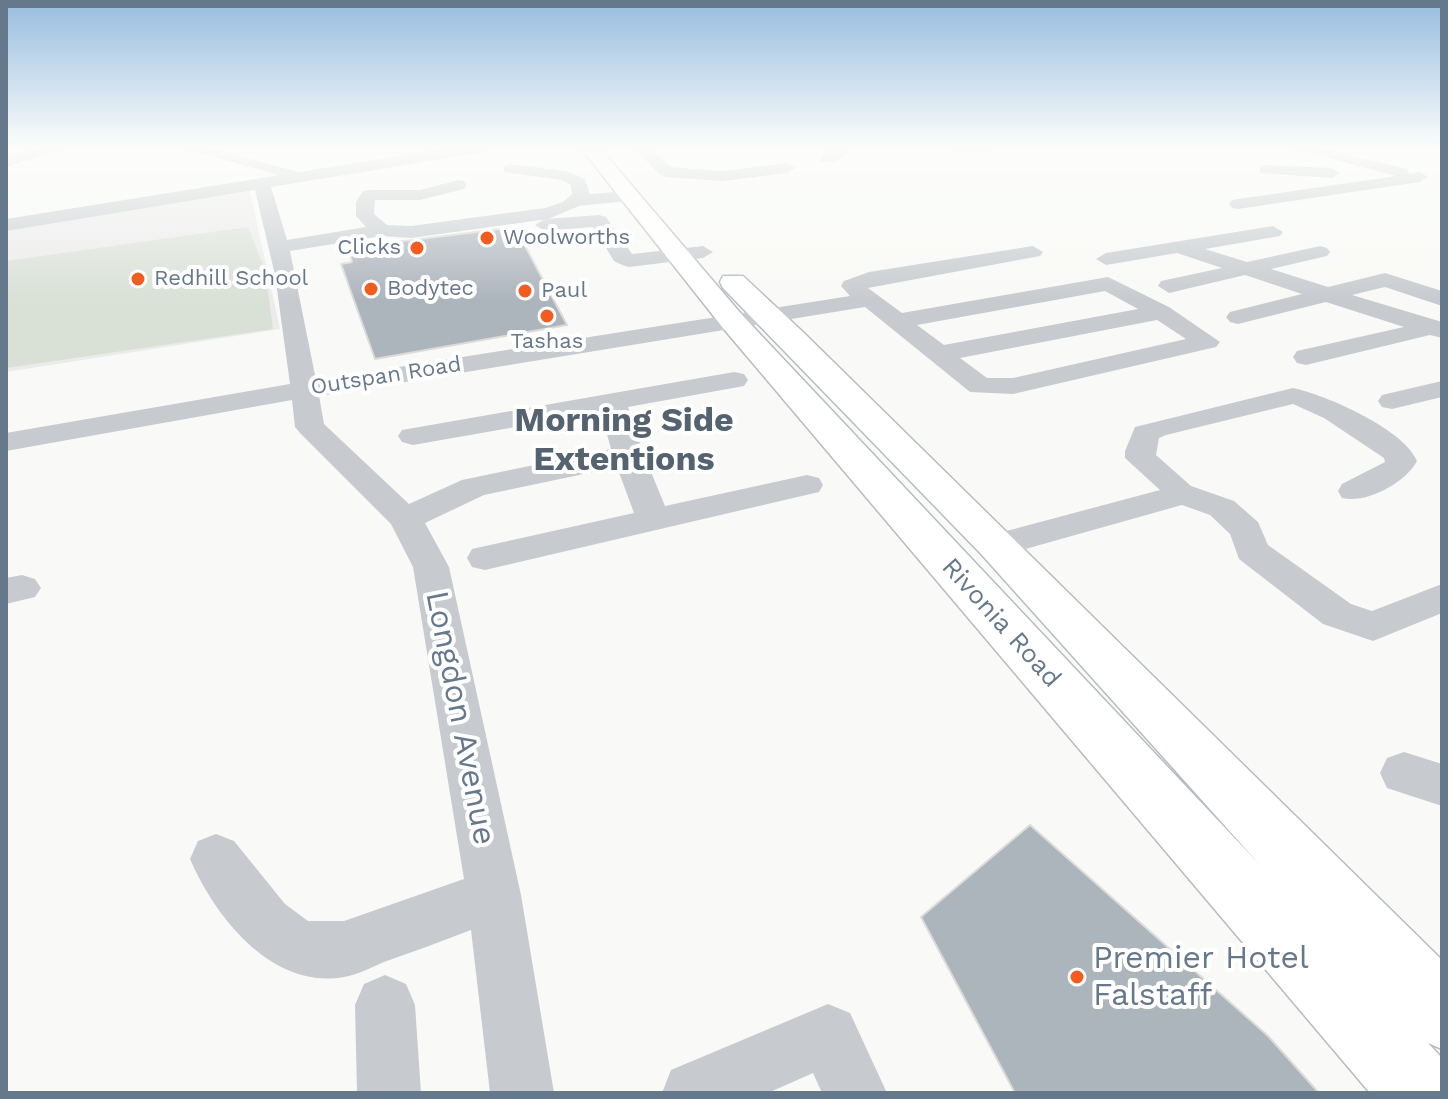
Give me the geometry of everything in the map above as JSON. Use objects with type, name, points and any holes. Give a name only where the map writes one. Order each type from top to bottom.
[{"type":"main road","name":"Rivonia Road","points":[[630,198],[691,254]]},
{"type":"main road","name":"Rivonia Road","points":[[648,198],[691,254],[1421,1093]]},
{"type":"main road","name":"Rivonia Road","points":[[750,319],[793,339],[997,545],[1442,1012]]},
{"type":"street","points":[[6,225],[172,198]]},
{"type":"street","name":"Longdon Avenue","points":[[266,198],[278,247],[310,427],[405,519],[431,567],[494,895],[522,1093]]},
{"type":"street","points":[[367,198],[365,216],[382,230]]},
{"type":"street","points":[[278,247],[382,230],[411,232],[533,216],[562,210],[577,201],[604,198]]},
{"type":"street","points":[[1238,204],[1277,198]]},
{"type":"street","points":[[16,204],[66,208],[74,214]]},
{"type":"street","points":[[98,210],[105,233]]},
{"type":"street","points":[[516,228],[599,221],[626,261],[691,254]]},
{"type":"street","points":[[1106,259],[1273,232]]},
{"type":"street","points":[[1178,247],[1438,329]]},
{"type":"street","points":[[899,321],[1103,284],[1116,287],[1161,312],[1207,342],[1002,387],[980,386],[899,321],[852,290],[853,284],[1033,252]]},
{"type":"street","points":[[1169,286],[1320,252]]},
{"type":"street","points":[[1238,317],[1385,280],[1442,299]]},
{"type":"street","name":"Outspan Road","points":[[6,442],[304,390],[867,300]]},
{"type":"street","points":[[939,354],[1161,312]]},
{"type":"street","points":[[1306,357],[1438,329]]},
{"type":"street","points":[[413,436],[734,380]]},
{"type":"street","points":[[1392,401],[1442,389]]},
{"type":"street","points":[[1354,491],[1397,468],[1401,461],[1398,453],[1309,398],[1293,396],[1156,428],[1146,433],[1140,451],[1141,458],[1178,492],[1222,508],[1246,530],[1252,551],[1337,614],[1373,626],[1442,598]]},
{"type":"street","points":[[612,400],[628,455],[654,521]]},
{"type":"street","points":[[405,519],[474,487],[628,455]]},
{"type":"street","points":[[485,558],[807,485]]},
{"type":"street","points":[[997,545],[1170,499],[1178,492]]},
{"type":"street","points":[[216,859],[265,924],[287,941],[308,949],[344,949],[494,895]]},
{"type":"street","points":[[385,1005],[389,1093]]},
{"type":"street","points":[[694,1093],[828,1035],[855,1093]]},
{"type":"shaded area","name":"Redhill School","points":[[203,198],[252,198],[280,329],[6,372],[6,229]]},
{"type":"shaded area","name":"Redhill School","points":[[248,227],[265,270],[273,329],[6,368],[6,261]]},
{"type":"building","points":[[515,227],[567,325],[375,359],[341,264],[352,262],[348,248]]},
{"type":"building","name":"Premier Hotel Falstaff","points":[[1030,825],[1268,1036],[1319,1093],[1015,1093],[921,917]]},
{"type":"place","name":"Woolworths","points":[[487,238]]},
{"type":"place","name":"Clicks","points":[[417,248]]},
{"type":"place","name":"Redhill School","points":[[138,279]]},
{"type":"place","name":"Bodytec","points":[[371,289]]},
{"type":"place","name":"Paul","points":[[525,291]]},
{"type":"place","name":"Tashas","points":[[547,316]]},
{"type":"place","name":"Premier Hotel Falstaff","points":[[1077,977]]},
{"type":"district","name":"Morning Side Extentions","points":[[624,440]]}]
